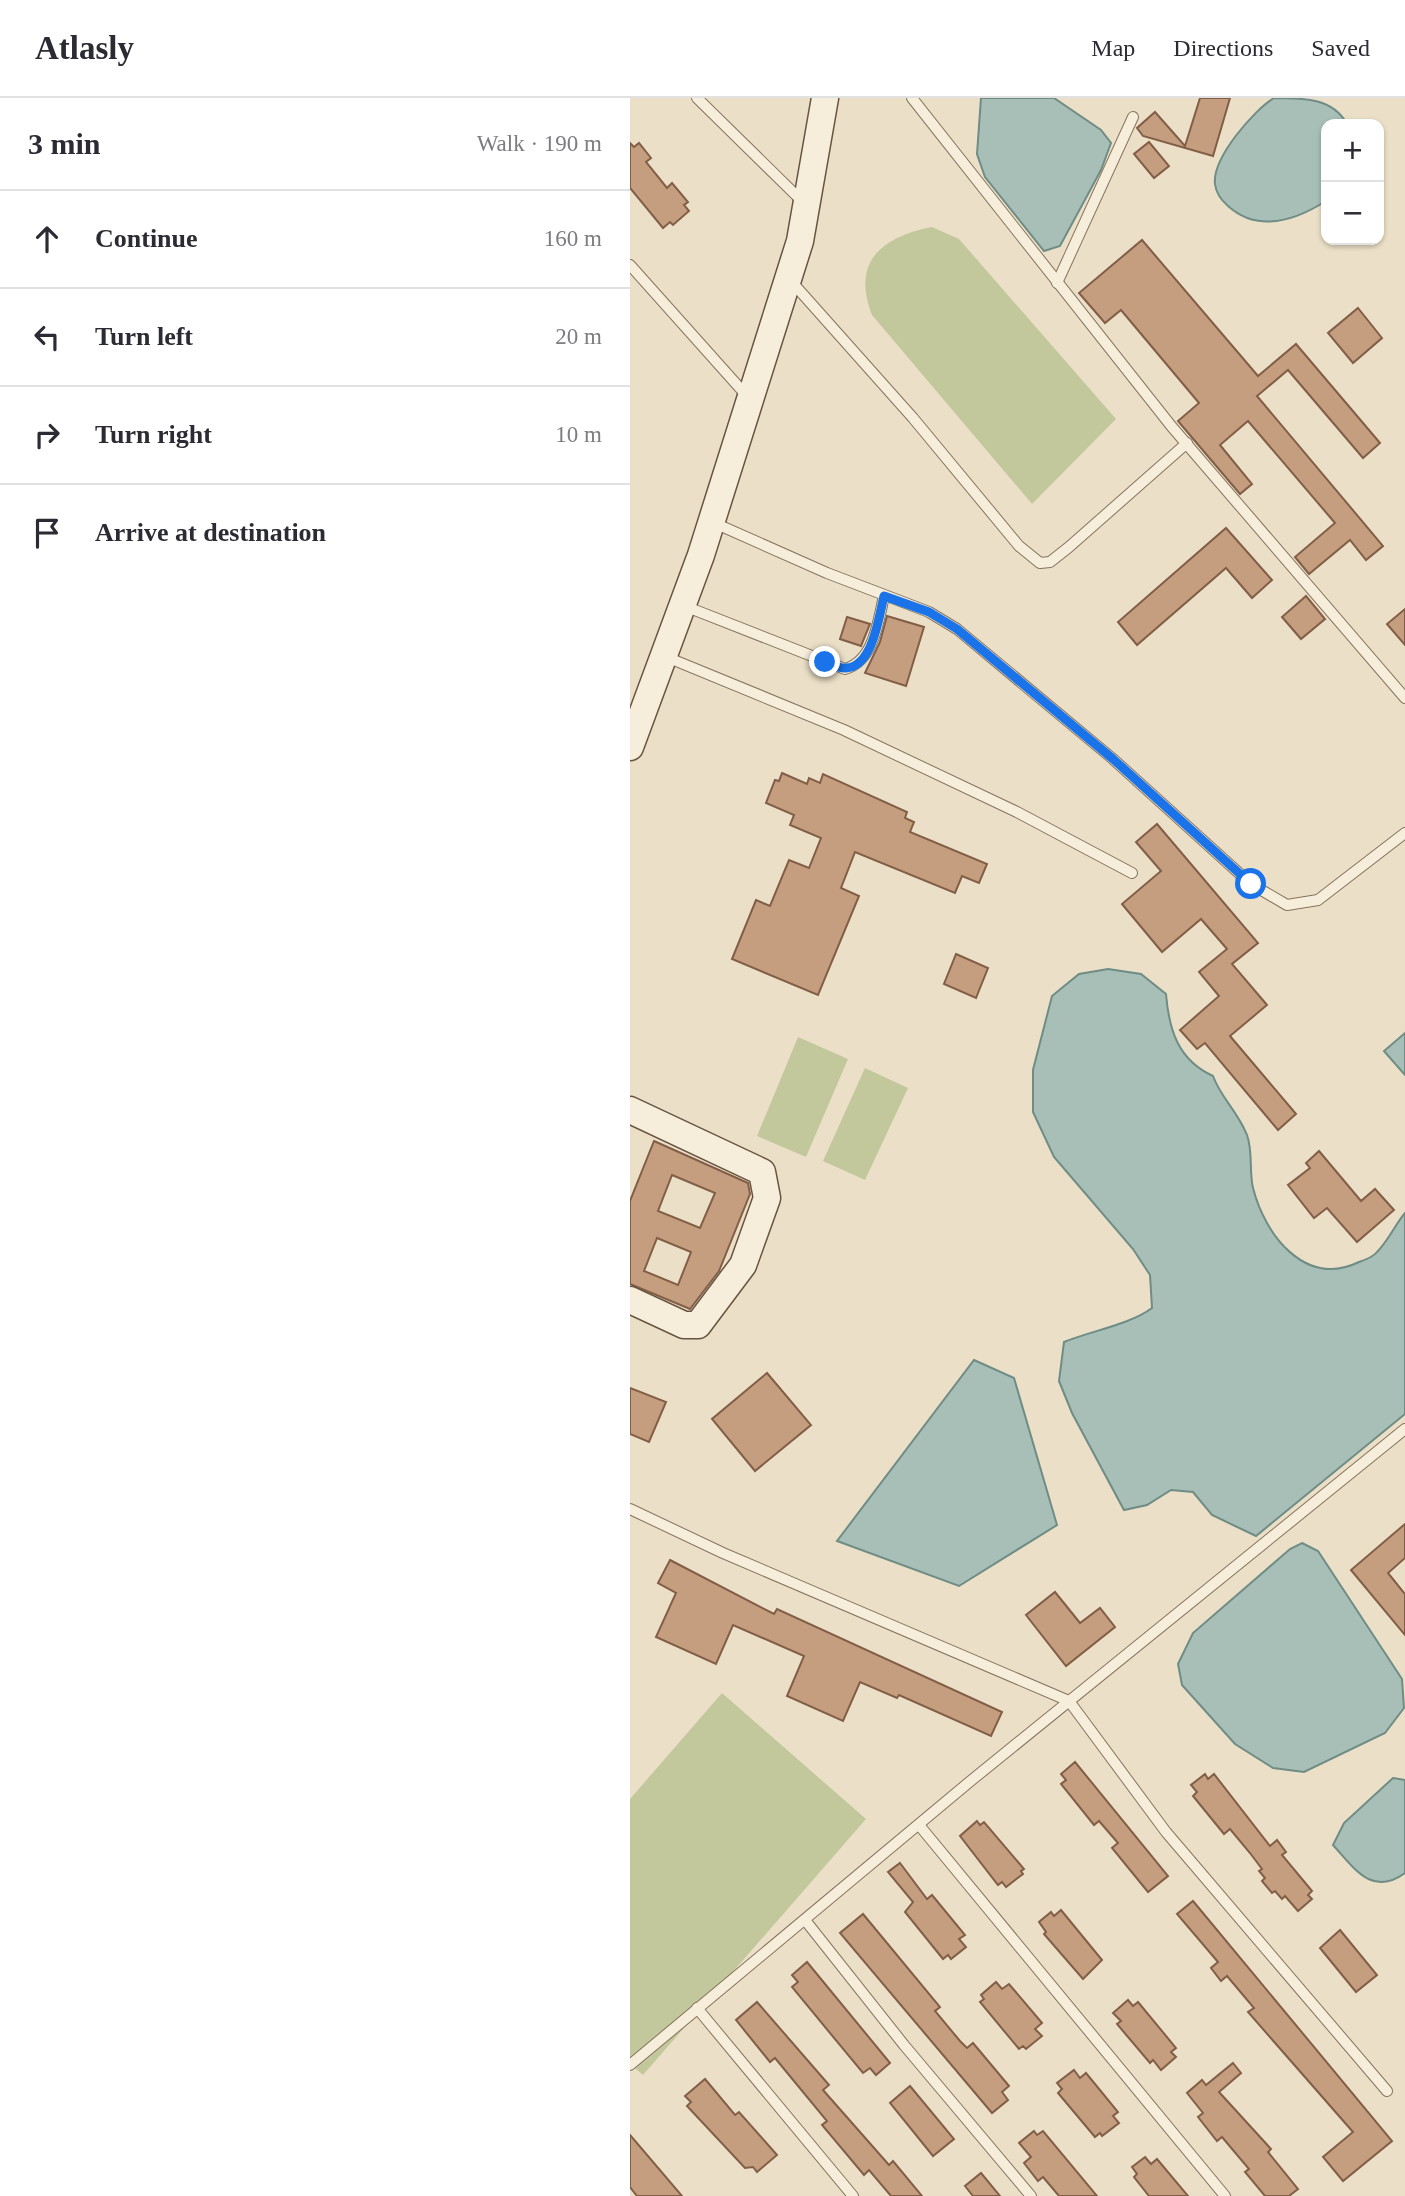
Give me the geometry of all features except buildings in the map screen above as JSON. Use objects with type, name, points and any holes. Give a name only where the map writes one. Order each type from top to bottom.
[{"type":"street","points":[[630,747],[711,522],[800,241],[825,98]]},
{"type":"street","points":[[630,1110],[762,1172],[767,1198],[743,1265],[698,1325],[684,1325],[630,1300]]},
{"type":"lane","points":[[697,98],[806,205]]},
{"type":"lane","points":[[912,98],[1187,443],[1405,698]]},
{"type":"lane","points":[[1057,283],[1133,117]]},
{"type":"lane","points":[[630,265],[750,399]]},
{"type":"lane","points":[[788,278],[913,418],[1019,546],[1040,563],[1049,562],[1069,547],[1187,443]]},
{"type":"lane","points":[[711,522],[884,596],[929,612],[957,629],[1113,759],[1251,884],[1287,905],[1318,900],[1405,833]]},
{"type":"lane","points":[[682,605],[845,669],[855,666],[870,647],[884,596]]},
{"type":"lane","points":[[664,656],[844,730],[1017,812],[1132,873]]},
{"type":"lane","points":[[630,2065],[1069,1701],[1403,1435]]},
{"type":"lane","points":[[630,1509],[723,1553],[1069,1701],[1166,1832],[1387,2091]]},
{"type":"lane","points":[[919,1825],[1225,2196]]},
{"type":"lane","points":[[805,1920],[904,2045],[1031,2196]]},
{"type":"lane","points":[[696,2008],[853,2196]]},
{"type":"green space","points":[[932,227],[959,239],[1116,419],[1032,504],[872,315],[866,296],[865,280],[875,254],[899,237]]},
{"type":"green space","points":[[798,1037],[848,1059],[806,1157],[757,1136]]},
{"type":"green space","points":[[865,1068],[908,1088],[865,1180],[823,1161]]},
{"type":"green space","points":[[722,1693],[866,1819],[643,2075],[630,2064],[630,1799]]},
{"type":"water","points":[[981,98],[1054,98],[1101,130],[1111,143],[1101,170],[1060,246],[1044,251],[985,177],[977,154]]},
{"type":"water","points":[[1274,98],[1307,99],[1326,104],[1344,119],[1321,119],[1321,204],[1302,214],[1277,221],[1252,219],[1240,214],[1219,196],[1215,184],[1220,161],[1227,149]]},
{"type":"water","points":[[1108,969],[1141,974],[1166,994],[1173,1032],[1184,1053],[1191,1062],[1213,1076],[1243,1127],[1249,1141],[1253,1188],[1259,1206],[1267,1223],[1290,1252],[1321,1268],[1339,1268],[1361,1261],[1381,1248],[1405,1213],[1405,1414],[1256,1536],[1212,1515],[1193,1492],[1171,1490],[1147,1505],[1124,1510],[1072,1413],[1059,1381],[1064,1342],[1122,1323],[1152,1308],[1150,1275],[1133,1249],[1054,1157],[1033,1112],[1033,1070],[1052,996],[1079,974]]},
{"type":"water","points":[[1405,1033],[1405,1075],[1384,1051]]},
{"type":"water","points":[[974,1360],[1014,1378],[1057,1525],[959,1586],[837,1541]]},
{"type":"water","points":[[1302,1543],[1318,1551],[1402,1679],[1404,1708],[1385,1733],[1304,1772],[1273,1768],[1235,1744],[1182,1685],[1178,1664],[1193,1633],[1290,1549]]},
{"type":"water","points":[[1393,1778],[1405,1780],[1405,1873],[1393,1880],[1374,1881],[1357,1871],[1333,1845],[1344,1823]]},
{"type":"route","points":[[825,662],[845,669],[855,666],[862,659],[870,647],[884,596],[929,612],[957,629],[1113,759],[1251,884]]}]
